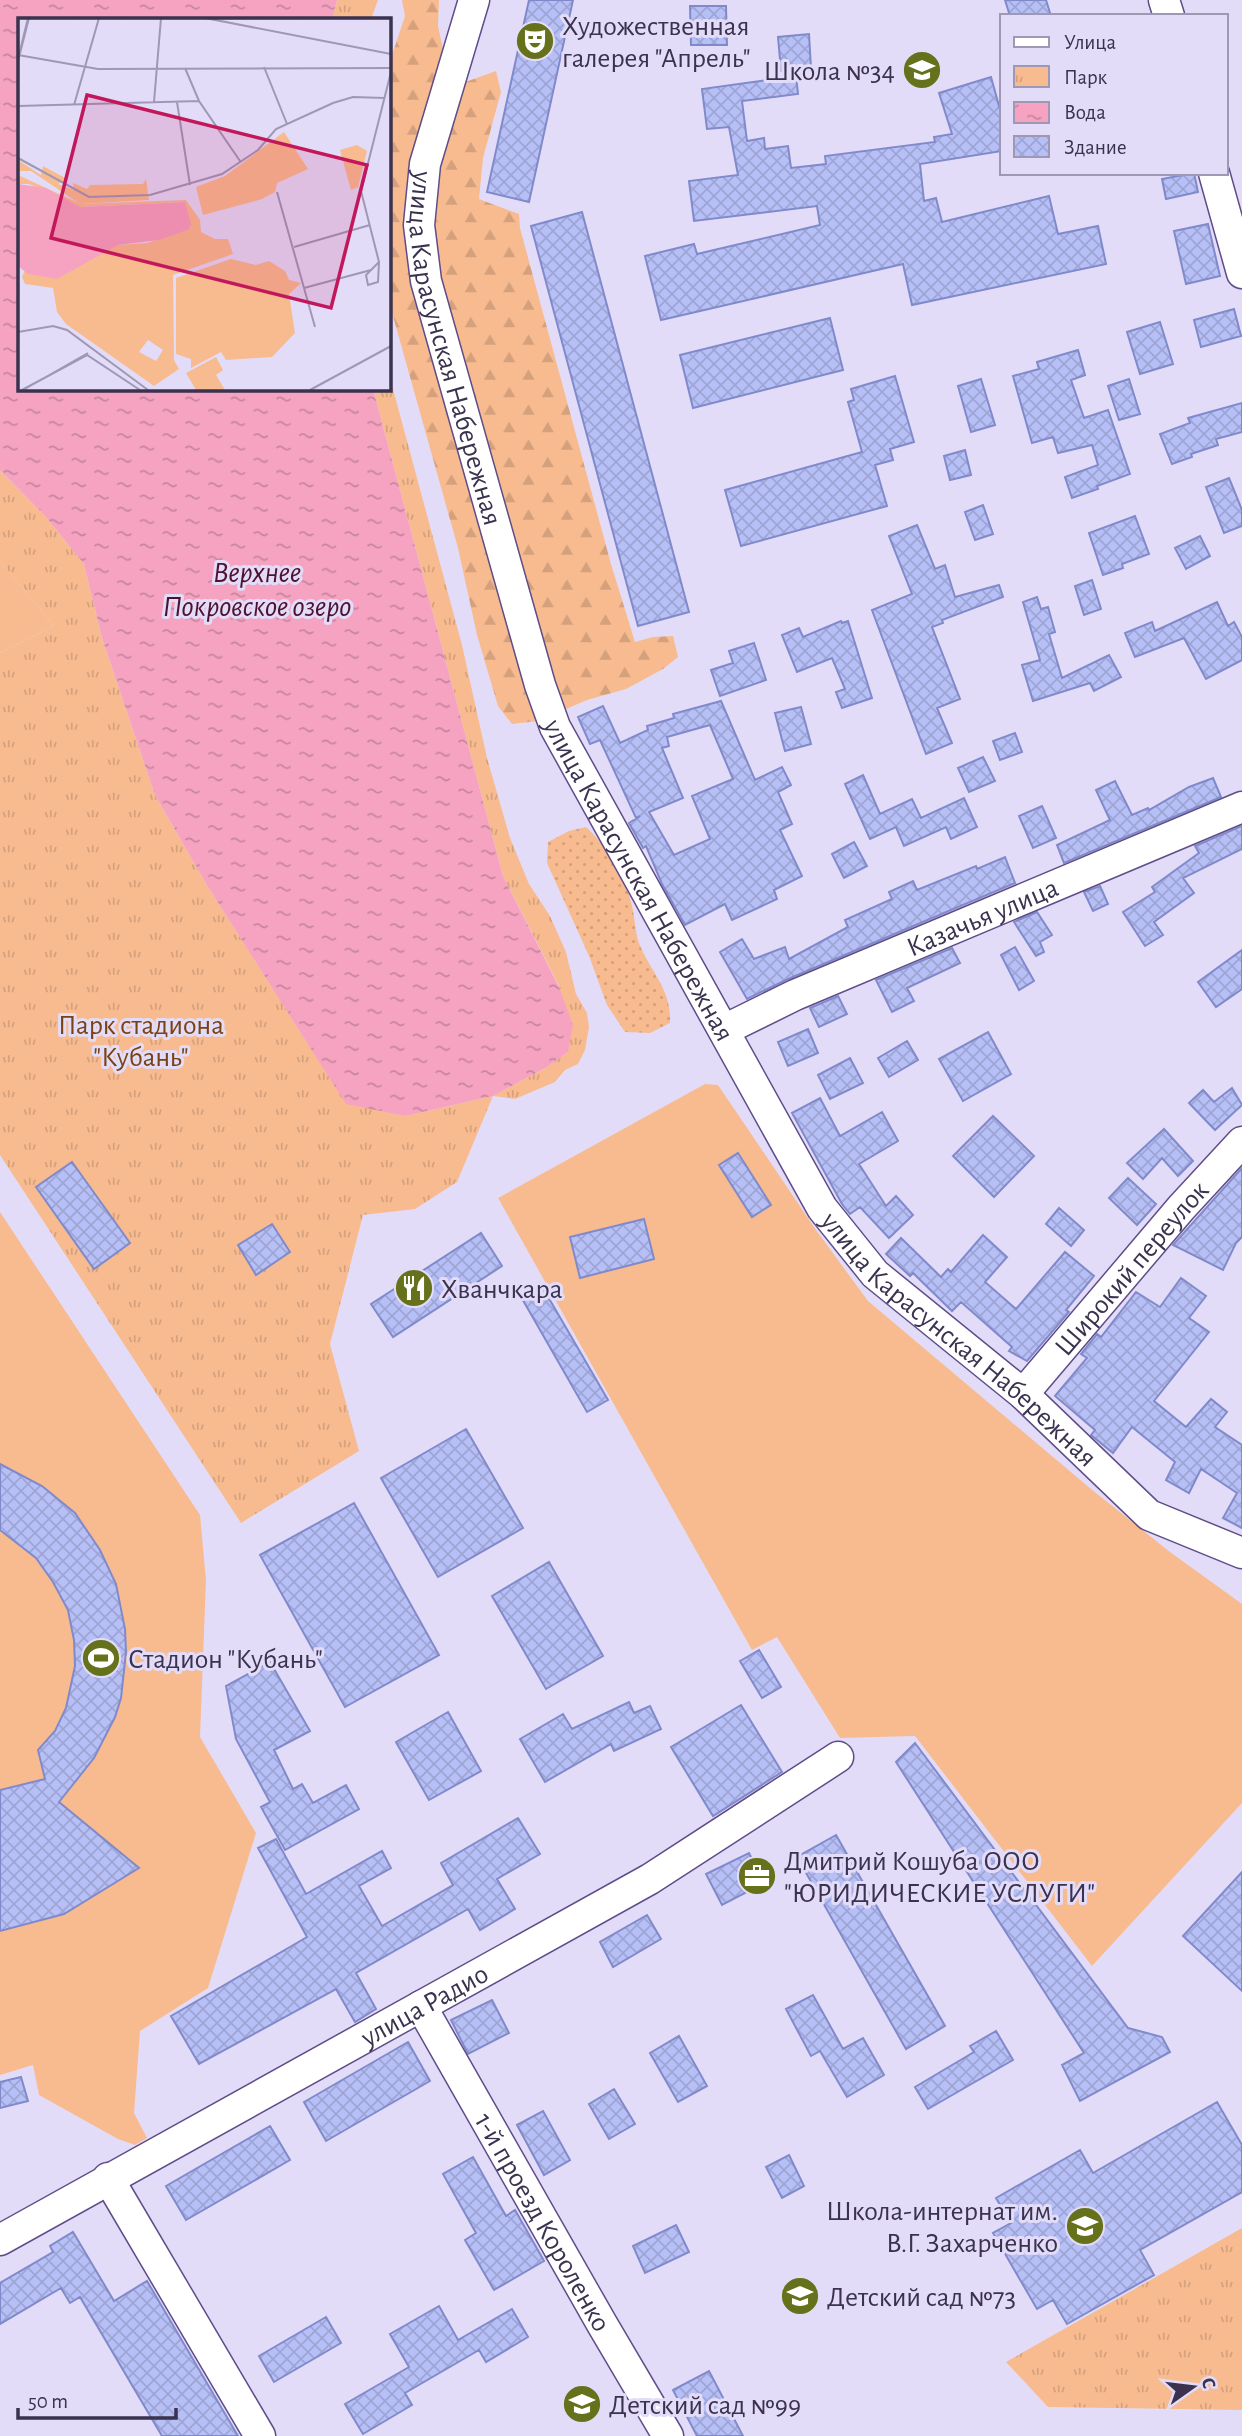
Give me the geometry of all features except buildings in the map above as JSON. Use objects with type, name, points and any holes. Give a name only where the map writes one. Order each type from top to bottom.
[{"type":"street","name":"улица Карасунская Набережная","points":[[474,0],[425,164],[419,225],[426,281],[540,685],[555,727],[822,1208],[867,1264],[1023,1394],[1149,1515],[1242,1553]]},
{"type":"street","points":[[1215,175],[1242,273]]},
{"type":"street","name":"Казачья улица","points":[[724,1030],[795,995],[1242,807]]},
{"type":"street","name":"Широкий переулок","points":[[1023,1394],[1181,1208],[1242,1142]]},
{"type":"street","name":"улица Радио","points":[[0,2240],[650,1879],[838,1757]]},
{"type":"street","name":"1-й проезд Короленко","points":[[421,2006],[668,2436]]},
{"type":"street","points":[[108,2178],[260,2436]]},
{"type":"green space","points":[[337,0],[378,0],[371,18],[332,18]]},
{"type":"green space","points":[[402,0],[439,0],[438,26],[443,49],[436,71],[435,93],[496,71],[501,92],[483,158],[479,199],[519,214],[520,228],[611,564],[635,642],[653,637],[673,636],[678,657],[663,669],[626,689],[587,700],[538,721],[512,724],[498,706],[477,635],[458,548],[390,306],[390,61],[405,16]]},
{"type":"green space","points":[[390,378],[462,645],[487,758],[510,838],[529,884],[550,916],[566,952],[576,994],[587,1013],[589,1027],[585,1050],[578,1064],[565,1070],[555,1082],[515,1099],[493,1096],[547,1067],[568,1052],[559,986],[503,876],[373,390],[390,390]]},
{"type":"green space","name":"Парк стадиона \"Кубань\"","points":[[0,470],[46,517],[84,564],[102,638],[155,795],[208,887],[346,1103],[405,1116],[493,1096],[457,1182],[415,1209],[363,1215],[330,1344],[359,1451],[241,1523],[0,1155],[0,653],[54,626],[0,561]],"holes":[[[72,1162],[130,1243],[94,1268],[37,1187]]]},
{"type":"green space","points":[[0,561],[54,626],[0,653]]},
{"type":"green space","points":[[586,827],[602,844],[621,874],[629,895],[639,943],[668,1001],[670,1023],[650,1033],[625,1032],[607,1005],[589,956],[547,863],[548,842],[569,831]]},
{"type":"green space","points":[[705,1084],[718,1085],[816,1230],[868,1301],[1091,1489],[1170,1552],[1242,1604],[1242,1803],[1092,1966],[915,1736],[840,1738],[777,1637],[752,1650],[498,1198]]},
{"type":"green space","name":"Стадион \"Кубань\"","points":[[0,1212],[200,1515],[206,1580],[200,1737],[256,1833],[208,1988],[140,2031],[134,2113],[147,2138],[135,2145],[118,2139],[39,2095],[33,2065],[0,2075]]},
{"type":"green space","points":[[1242,2228],[1242,2410],[1048,2407],[1006,2362]]},
{"type":"water","name":"Верхнее Покровское озеро","points":[[0,0],[337,0],[332,18],[18,18],[18,390],[373,390],[503,876],[559,987],[573,1025],[568,1052],[547,1067],[493,1096],[405,1116],[346,1104],[208,887],[155,795],[102,638],[84,564],[46,517],[0,470]]},
{"type":"place","name":"Художественная галерея \"Апрель\"","points":[[535,41]]},
{"type":"place","name":"Школа №34","points":[[922,70]]},
{"type":"place","name":"Хванчкара","points":[[414,1288]]},
{"type":"place","name":"Стадион \"Кубань\"","points":[[101,1658]]},
{"type":"place","name":"Дмитрий Кошуба ООО \"ЮРИДИЧЕСКИЕ УСЛУГИ\"","points":[[757,1876]]},
{"type":"place","name":"Школа-интернат им. В.Г. Захарченко","points":[[1085,2226]]},
{"type":"place","name":"Детский сад №73","points":[[800,2296]]},
{"type":"place","name":"Детский сад №99","points":[[582,2404]]}]
